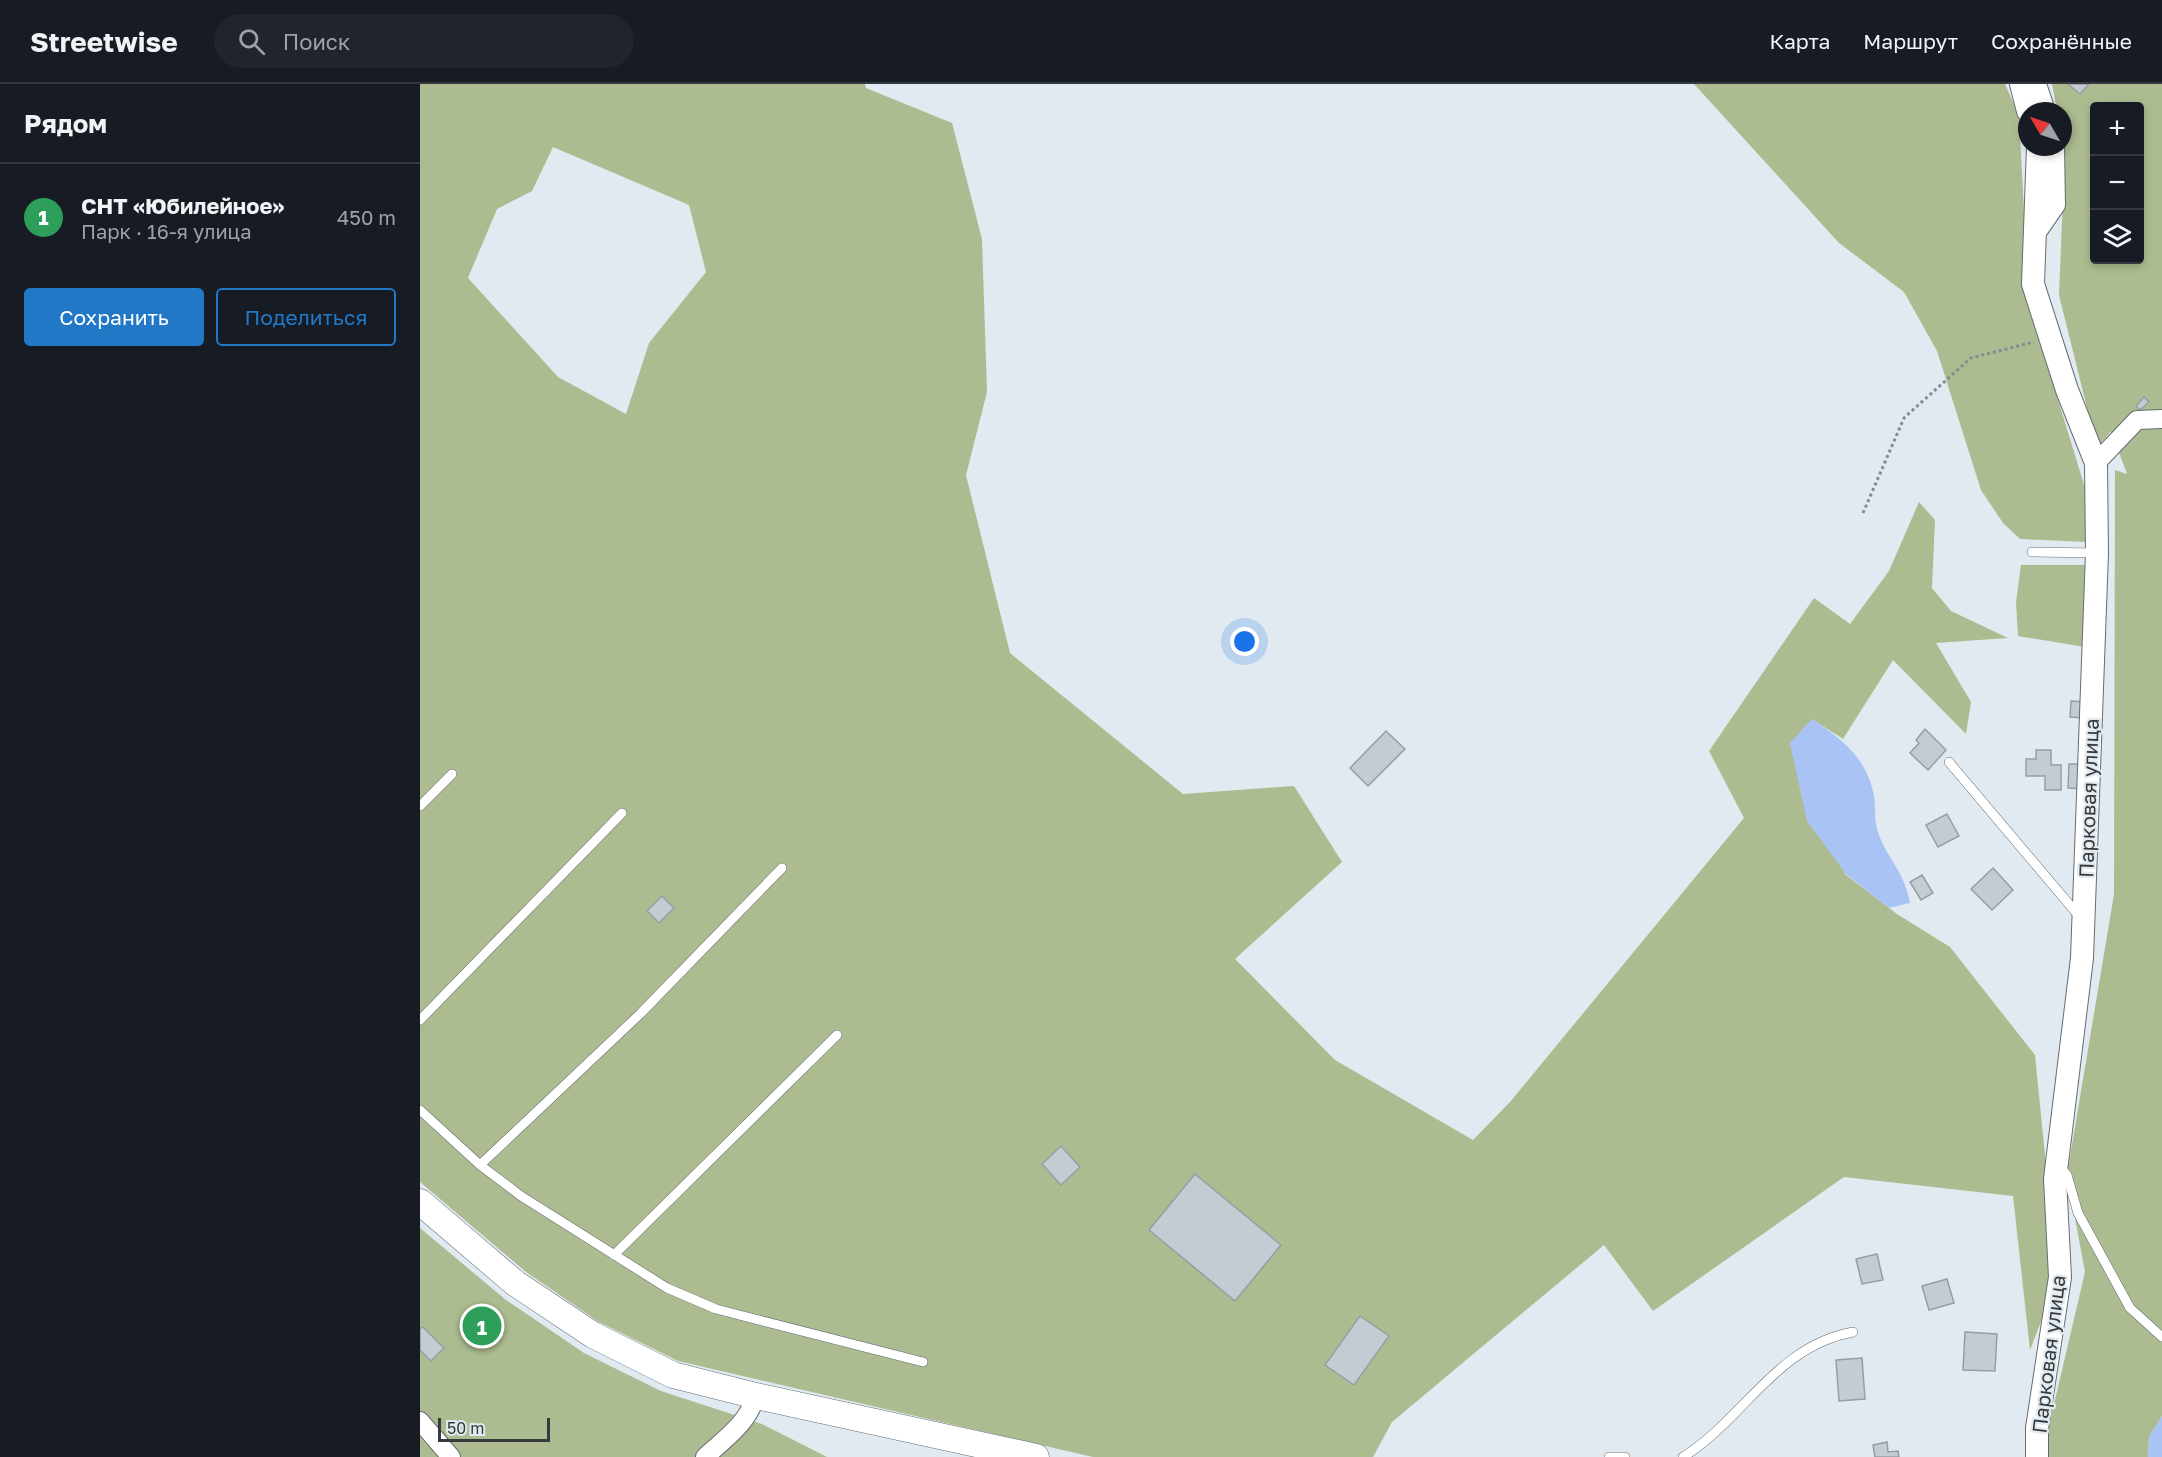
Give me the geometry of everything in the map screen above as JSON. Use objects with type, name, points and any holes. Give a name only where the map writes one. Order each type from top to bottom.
[{"type":"main road","points":[[420,1202],[515,1283],[593,1335],[673,1374],[756,1396],[1036,1457]]},
{"type":"street","points":[[2020,84],[2025,102]]},
{"type":"street","points":[[2037,84],[2043,102]]},
{"type":"street","name":"Парковая улица","points":[[2037,1457],[2037,1428],[2060,1277],[2055,1179],[2082,958],[2097,553],[2096,463],[2034,284],[2038,156]]},
{"type":"street","points":[[2036,234],[2056,205],[2055,156]]},
{"type":"street","points":[[2096,463],[2137,420],[2162,419]]},
{"type":"street","points":[[705,1457],[742,1425],[748,1417],[756,1396]]},
{"type":"street","points":[[420,1421],[451,1457]]},
{"type":"lane","points":[[2032,552],[2097,553]]},
{"type":"lane","points":[[1949,762],[2083,920]]},
{"type":"lane","points":[[420,806],[452,774]]},
{"type":"lane","points":[[420,1020],[622,813]]},
{"type":"lane","points":[[480,1165],[640,1014],[782,868]]},
{"type":"lane","points":[[614,1255],[837,1035]]},
{"type":"lane","points":[[420,1110],[480,1165],[521,1196],[667,1288],[716,1309],[923,1362]]},
{"type":"lane","points":[[2057,1162],[2067,1175],[2087,1231],[2130,1308],[2162,1337]]},
{"type":"lane","points":[[1683,1457],[1707,1442],[1761,1385],[1806,1348],[1828,1336],[1852,1332]]},
{"type":"lane","points":[[1609,1457],[1625,1457]]},
{"type":"path","points":[[1863,513],[1904,418],[1971,358],[2051,338]]},
{"type":"green space","points":[[420,84],[865,84],[866,88],[952,123],[982,239],[987,392],[966,475],[1010,653],[1183,794],[1294,786],[1342,862],[1235,959],[1335,1060],[1473,1140],[1510,1102],[1744,818],[1709,751],[1814,598],[1850,624],[1889,571],[1919,502],[1935,520],[1932,588],[1951,611],[2008,638],[1936,643],[1971,702],[1966,734],[1893,660],[1843,739],[1812,719],[1845,874],[1897,914],[1950,947],[2035,1055],[2048,1185],[2049,1301],[2030,1350],[2013,1196],[1844,1177],[1653,1311],[1604,1245],[1392,1422],[1373,1457],[1093,1457],[678,1361],[599,1322],[526,1272],[420,1182]],"holes":[[[553,147],[689,205],[706,272],[649,343],[626,414],[558,377],[468,278],[497,209],[532,191]]]},
{"type":"green space","points":[[1694,84],[2005,84],[2018,114],[2018,156],[2021,156],[2029,305],[2089,501],[2087,542],[2020,539],[2003,523],[1981,490],[1937,351],[1904,292],[1839,243]]},
{"type":"green space","points":[[2052,84],[2162,84],[2162,1416],[2149,1437],[2148,1457],[2047,1457],[2047,1434],[2085,1272],[2067,1175],[2114,894],[2115,470],[2127,474],[2111,431],[2097,448],[2059,295],[2065,156],[2072,156],[2072,102],[2055,102]]},
{"type":"green space","points":[[2021,565],[2089,565],[2085,647],[2018,636],[2016,602]]},
{"type":"green space","points":[[420,1228],[506,1300],[584,1353],[661,1391],[762,1424],[827,1457],[420,1457]]},
{"type":"water","points":[[1812,719],[1843,742],[1866,771],[1874,796],[1878,832],[1900,874],[1910,903],[1889,908],[1846,874],[1807,821],[1790,743]]},
{"type":"water","points":[[2162,1416],[2162,1457],[2148,1457],[2149,1437]]},
{"type":"building","points":[[2068,84],[2089,84],[2080,94]]},
{"type":"building","points":[[2144,397],[2149,402],[2140,410],[2136,406]]},
{"type":"building","points":[[2071,701],[2085,702],[2084,718],[2070,717]]},
{"type":"building","points":[[1925,729],[1946,750],[1928,770],[1910,753],[1919,743],[1916,740]]},
{"type":"building","points":[[1386,731],[1405,749],[1368,786],[1350,768]]},
{"type":"building","points":[[2036,750],[2051,750],[2051,765],[2061,765],[2061,790],[2045,790],[2045,776],[2026,776],[2026,759],[2036,759]]},
{"type":"building","points":[[2069,764],[2085,764],[2085,789],[2068,788]]},
{"type":"building","points":[[1947,814],[1959,836],[1938,847],[1926,825]]},
{"type":"building","points":[[1993,868],[2013,890],[1992,910],[1971,889]]},
{"type":"building","points":[[1922,875],[1933,893],[1921,900],[1910,882]]},
{"type":"building","points":[[662,896],[674,908],[659,923],[647,911]]},
{"type":"building","points":[[1061,1146],[1080,1167],[1061,1185],[1042,1164]]},
{"type":"building","points":[[1195,1174],[1281,1245],[1235,1301],[1149,1230]]},
{"type":"building","points":[[1877,1254],[1883,1280],[1862,1284],[1856,1259]]},
{"type":"building","points":[[1947,1279],[1954,1303],[1929,1310],[1922,1286]]},
{"type":"building","points":[[1360,1316],[1389,1336],[1354,1385],[1325,1365]]},
{"type":"building","points":[[423,1327],[444,1348],[431,1361],[420,1350],[420,1329]]},
{"type":"building","points":[[1965,1332],[1997,1334],[1995,1371],[1963,1370]]},
{"type":"building","points":[[1862,1358],[1865,1399],[1839,1401],[1836,1360]]},
{"type":"building","points":[[1887,1442],[1888,1452],[1898,1451],[1899,1457],[1875,1457],[1873,1445]]},
{"type":"place","name":"СНТ «Юбилейное»","points":[[482,1326]]}]
